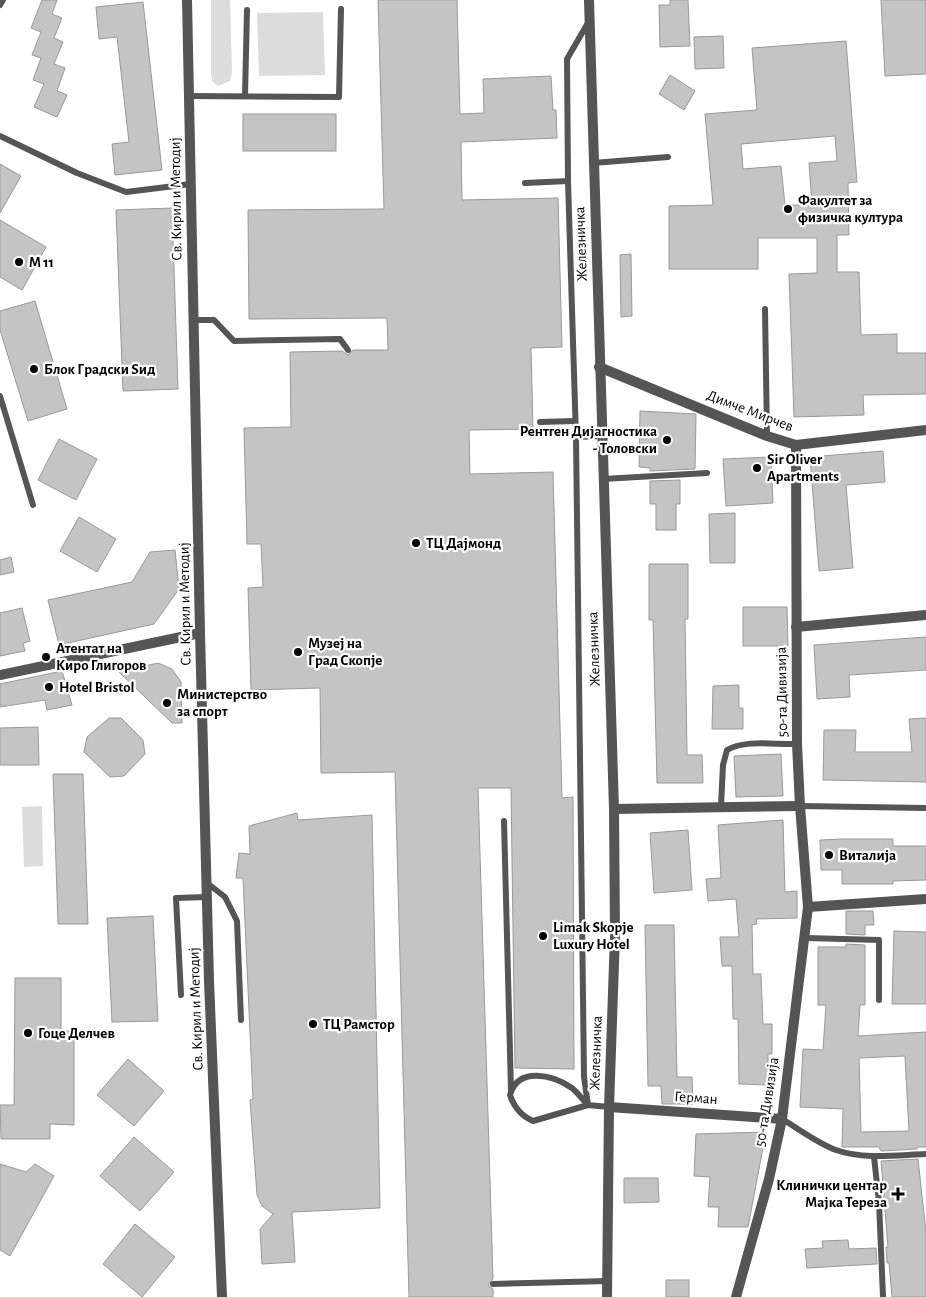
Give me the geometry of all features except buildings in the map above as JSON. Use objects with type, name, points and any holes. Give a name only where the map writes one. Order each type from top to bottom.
[{"type":"street","name":"Св. Кирил и Методиј","points":[[187,0],[200,632],[222,1297]]},
{"type":"street","name":"Железничка","points":[[589,0],[614,809],[615,935],[609,1107],[608,1297]]},
{"type":"street","name":"Димче Мирчев","points":[[599,367],[767,436],[796,445],[926,430]]},
{"type":"street","name":"50-та Дивизија","points":[[736,1297],[769,1179],[782,1120],[806,938],[808,907],[800,806],[798,744],[796,445]]},
{"type":"street","name":"50-та Дивизија","points":[[796,627],[926,615]]},
{"type":"street","points":[[0,675],[200,632]]},
{"type":"street","points":[[614,809],[800,806]]},
{"type":"street","points":[[808,907],[926,899]]},
{"type":"street","name":"Герман","points":[[609,1107],[782,1120]]},
{"type":"lane","points":[[0,5],[2,0]]},
{"type":"lane","points":[[190,96],[339,97],[341,9]]},
{"type":"lane","points":[[245,96],[247,10]]},
{"type":"lane","points":[[588,1105],[584,1077],[576,421],[566,59],[589,21]]},
{"type":"lane","points":[[0,136],[77,172],[126,192],[191,184]]},
{"type":"lane","points":[[593,163],[668,157]]},
{"type":"lane","points":[[525,183],[568,181]]},
{"type":"lane","points":[[765,308],[767,436]]},
{"type":"lane","points":[[194,320],[214,320],[234,341],[340,339],[348,350]]},
{"type":"lane","points":[[0,396],[34,505]]},
{"type":"lane","points":[[540,422],[576,421]]},
{"type":"lane","points":[[576,437],[601,436]]},
{"type":"lane","points":[[603,479],[707,473]]},
{"type":"lane","points":[[721,806],[723,765],[727,750],[733,746],[744,745],[798,744]]},
{"type":"lane","points":[[800,806],[926,808]]},
{"type":"lane","points":[[504,821],[511,1092],[514,1104],[523,1116],[533,1121],[588,1105],[609,1107]]},
{"type":"lane","points":[[207,882],[226,897],[237,921],[241,1020]]},
{"type":"lane","points":[[181,995],[176,898],[208,897]]},
{"type":"lane","points":[[806,938],[879,940],[879,1000]]},
{"type":"lane","points":[[511,1092],[516,1082],[522,1078],[544,1076],[572,1088],[588,1105]]},
{"type":"lane","points":[[782,1120],[837,1150],[874,1156],[926,1154]]},
{"type":"lane","points":[[874,1156],[879,1202],[883,1297]]},
{"type":"lane","points":[[493,1284],[608,1281]]},
{"type":"shaded area","points":[[211,0],[230,0],[232,73],[230,81],[218,86],[212,81],[211,73]]},
{"type":"shaded area","points":[[323,12],[325,75],[259,76],[257,13]]},
{"type":"shaded area","points":[[42,806],[43,866],[24,867],[22,807]]},
{"type":"place","name":"Факултет за физичка култура","points":[[788,209]]},
{"type":"place","name":"M 11","points":[[19,262]]},
{"type":"place","name":"Блок Градски Sид","points":[[34,369]]},
{"type":"place","name":"Рентген Дијагностика - Толовски","points":[[667,440]]},
{"type":"place","name":"Sir Oliver Apartments","points":[[757,468]]},
{"type":"place","name":"ТЦ Дајмонд","points":[[416,543]]},
{"type":"place","name":"Музеј на Град Скопје","points":[[298,652]]},
{"type":"place","name":"Атентат на Киро Глигоров","points":[[46,657]]},
{"type":"place","name":"Hotel Bristol","points":[[49,687]]},
{"type":"place","name":"Министерство за спорт","points":[[167,703]]},
{"type":"place","name":"Виталија","points":[[829,855]]},
{"type":"place","name":"Limak Skopje Luxury Hotel","points":[[543,936]]},
{"type":"place","name":"ТЦ Рамстор","points":[[313,1024]]},
{"type":"place","name":"Гоце Делчев","points":[[28,1033]]},
{"type":"place","name":"Клинички центар Мајка Тереза","points":[[898,1194]]}]
